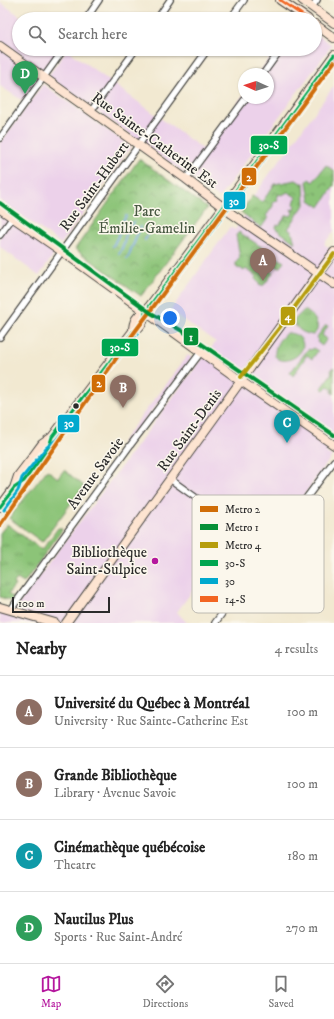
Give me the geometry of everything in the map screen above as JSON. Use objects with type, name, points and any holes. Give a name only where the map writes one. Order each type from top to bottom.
[{"type":"street","points":[[91,12],[99,0]]},
{"type":"street","points":[[161,12],[170,0]]},
{"type":"street","points":[[235,12],[244,0]]},
{"type":"street","points":[[280,0],[297,12]]},
{"type":"street","points":[[302,0],[314,3],[334,23]]},
{"type":"street","points":[[322,29],[334,38]]},
{"type":"street","name":"Rue Sainte-Catherine Est","points":[[0,46],[12,55]]},
{"type":"street","points":[[0,507],[14,488],[18,476],[42,444],[52,437],[132,331],[138,328],[143,321],[145,312],[334,55]]},
{"type":"street","name":"Rue Sainte-Catherine Est","points":[[13,56],[92,111],[223,207],[334,284]]},
{"type":"street","points":[[0,138],[59,56]]},
{"type":"street","points":[[92,111],[131,56]]},
{"type":"street","name":"Rue Saint-Hubert","points":[[0,337],[203,56]]},
{"type":"street","points":[[267,68],[276,56]]},
{"type":"street","points":[[186,179],[242,104]]},
{"type":"street","points":[[0,209],[334,445]]},
{"type":"street","points":[[0,235],[13,218]]},
{"type":"street","name":"Rue Saint-Denis","points":[[66,623],[334,252]]},
{"type":"street","name":"Avenue Savoie","points":[[12,610],[16,602],[129,447],[201,352]]},
{"type":"street","points":[[308,495],[334,461]]},
{"type":"street","points":[[170,479],[193,495]]},
{"type":"street","points":[[0,606],[55,623]]},
{"type":"street","points":[[215,623],[222,613]]},
{"type":"shaded area","points":[[0,2],[14,12],[12,12],[12,56],[56,56],[23,101],[0,86]]},
{"type":"shaded area","points":[[322,38],[332,45],[219,198],[48,76],[63,56],[75,56],[204,150],[238,102],[238,104],[274,104],[274,68],[262,68],[271,56],[322,56]]},
{"type":"shaded area","points":[[43,84],[131,147],[61,244],[0,200],[0,144]]},
{"type":"shaded area","points":[[334,86],[334,231],[324,244],[334,251],[334,443],[326,453],[332,456],[304,495],[192,495],[192,591],[177,612],[187,623],[0,623],[0,611],[11,614],[185,381],[216,342],[170,311],[230,227],[235,230],[247,212],[244,209]]},
{"type":"shaded area","points":[[0,214],[55,253],[39,276],[0,247]]},
{"type":"shaded area","points":[[188,355],[192,358],[125,446],[121,443]]},
{"type":"green space","name":"Parc Émilie-Gamelin","points":[[139,159],[207,208],[141,296],[75,249]]},
{"type":"green space","points":[[326,165],[334,171],[334,186],[320,207],[310,200],[307,182],[309,179],[313,182]]},
{"type":"green space","points":[[296,180],[304,183],[305,205],[288,229],[292,232],[295,243],[275,228],[287,215],[291,216],[293,213],[291,209],[293,210],[295,206],[294,204],[296,197],[288,192],[282,195],[279,194],[277,198],[278,200],[274,201],[273,206],[266,216],[268,218],[261,228],[241,212],[252,196],[262,202],[275,184]]},
{"type":"green space","points":[[239,232],[284,262],[279,268],[273,264],[270,271],[273,273],[264,285],[259,285],[255,279],[256,276],[246,269],[244,271],[236,267],[236,263],[240,257],[236,235]]},
{"type":"green space","points":[[304,310],[316,321],[317,328],[313,335],[302,332],[294,323],[295,319]]},
{"type":"green space","points":[[326,325],[328,326],[322,335],[327,339],[322,346],[317,342],[318,340],[316,338]]},
{"type":"green space","points":[[287,333],[299,337],[303,347],[296,356],[291,359],[279,359],[275,356],[275,349],[279,340]]},
{"type":"green space","points":[[313,348],[318,351],[312,359],[307,355],[293,376],[290,373],[308,349],[311,350]]},
{"type":"green space","points":[[334,367],[334,394],[331,392],[333,389],[328,386],[324,390],[321,388],[332,373],[331,371]]},
{"type":"green space","points":[[47,470],[58,478],[64,470],[84,486],[42,542],[9,518]]},
{"type":"green space","points":[[7,524],[42,550],[58,528],[61,528],[62,530],[24,583],[17,579],[13,584],[15,585],[8,594],[14,598],[11,601],[0,597],[0,533]]},
{"type":"waterway","points":[[113,246],[126,216]]},
{"type":"waterway","points":[[119,254],[126,234],[134,222]]},
{"type":"waterway","points":[[127,259],[141,227]]},
{"type":"waterway","points":[[145,240],[149,233]]},
{"type":"metro line","name":"2","points":[[0,525],[131,337],[334,62]]},
{"type":"metro line","name":"1","points":[[0,203],[151,313],[184,332],[334,435]]},
{"type":"metro line","name":"4","points":[[241,377],[334,254]]},
{"type":"transit line","name":"14-S","points":[[280,0],[298,12]]},
{"type":"transit line","name":"30-S","points":[[0,507],[14,488],[24,481],[48,449],[52,437],[133,331],[140,326],[145,312],[334,55]]},
{"type":"transit line","name":"30","points":[[4,510],[18,491],[22,478],[46,448],[56,440],[137,334],[141,321],[149,315],[334,64]]},
{"type":"place","name":"Nautilus Plus","points":[[25,94]]},
{"type":"place","name":"Université du Québec à Montréal","points":[[263,281]]},
{"type":"place","name":"Grande Bibliothèque","points":[[123,408]]},
{"type":"place","name":"Cinémathèque québécoise","points":[[287,443]]},
{"type":"place","name":"Bibliothèque Saint-Sulpice","points":[[155,561]]}]
